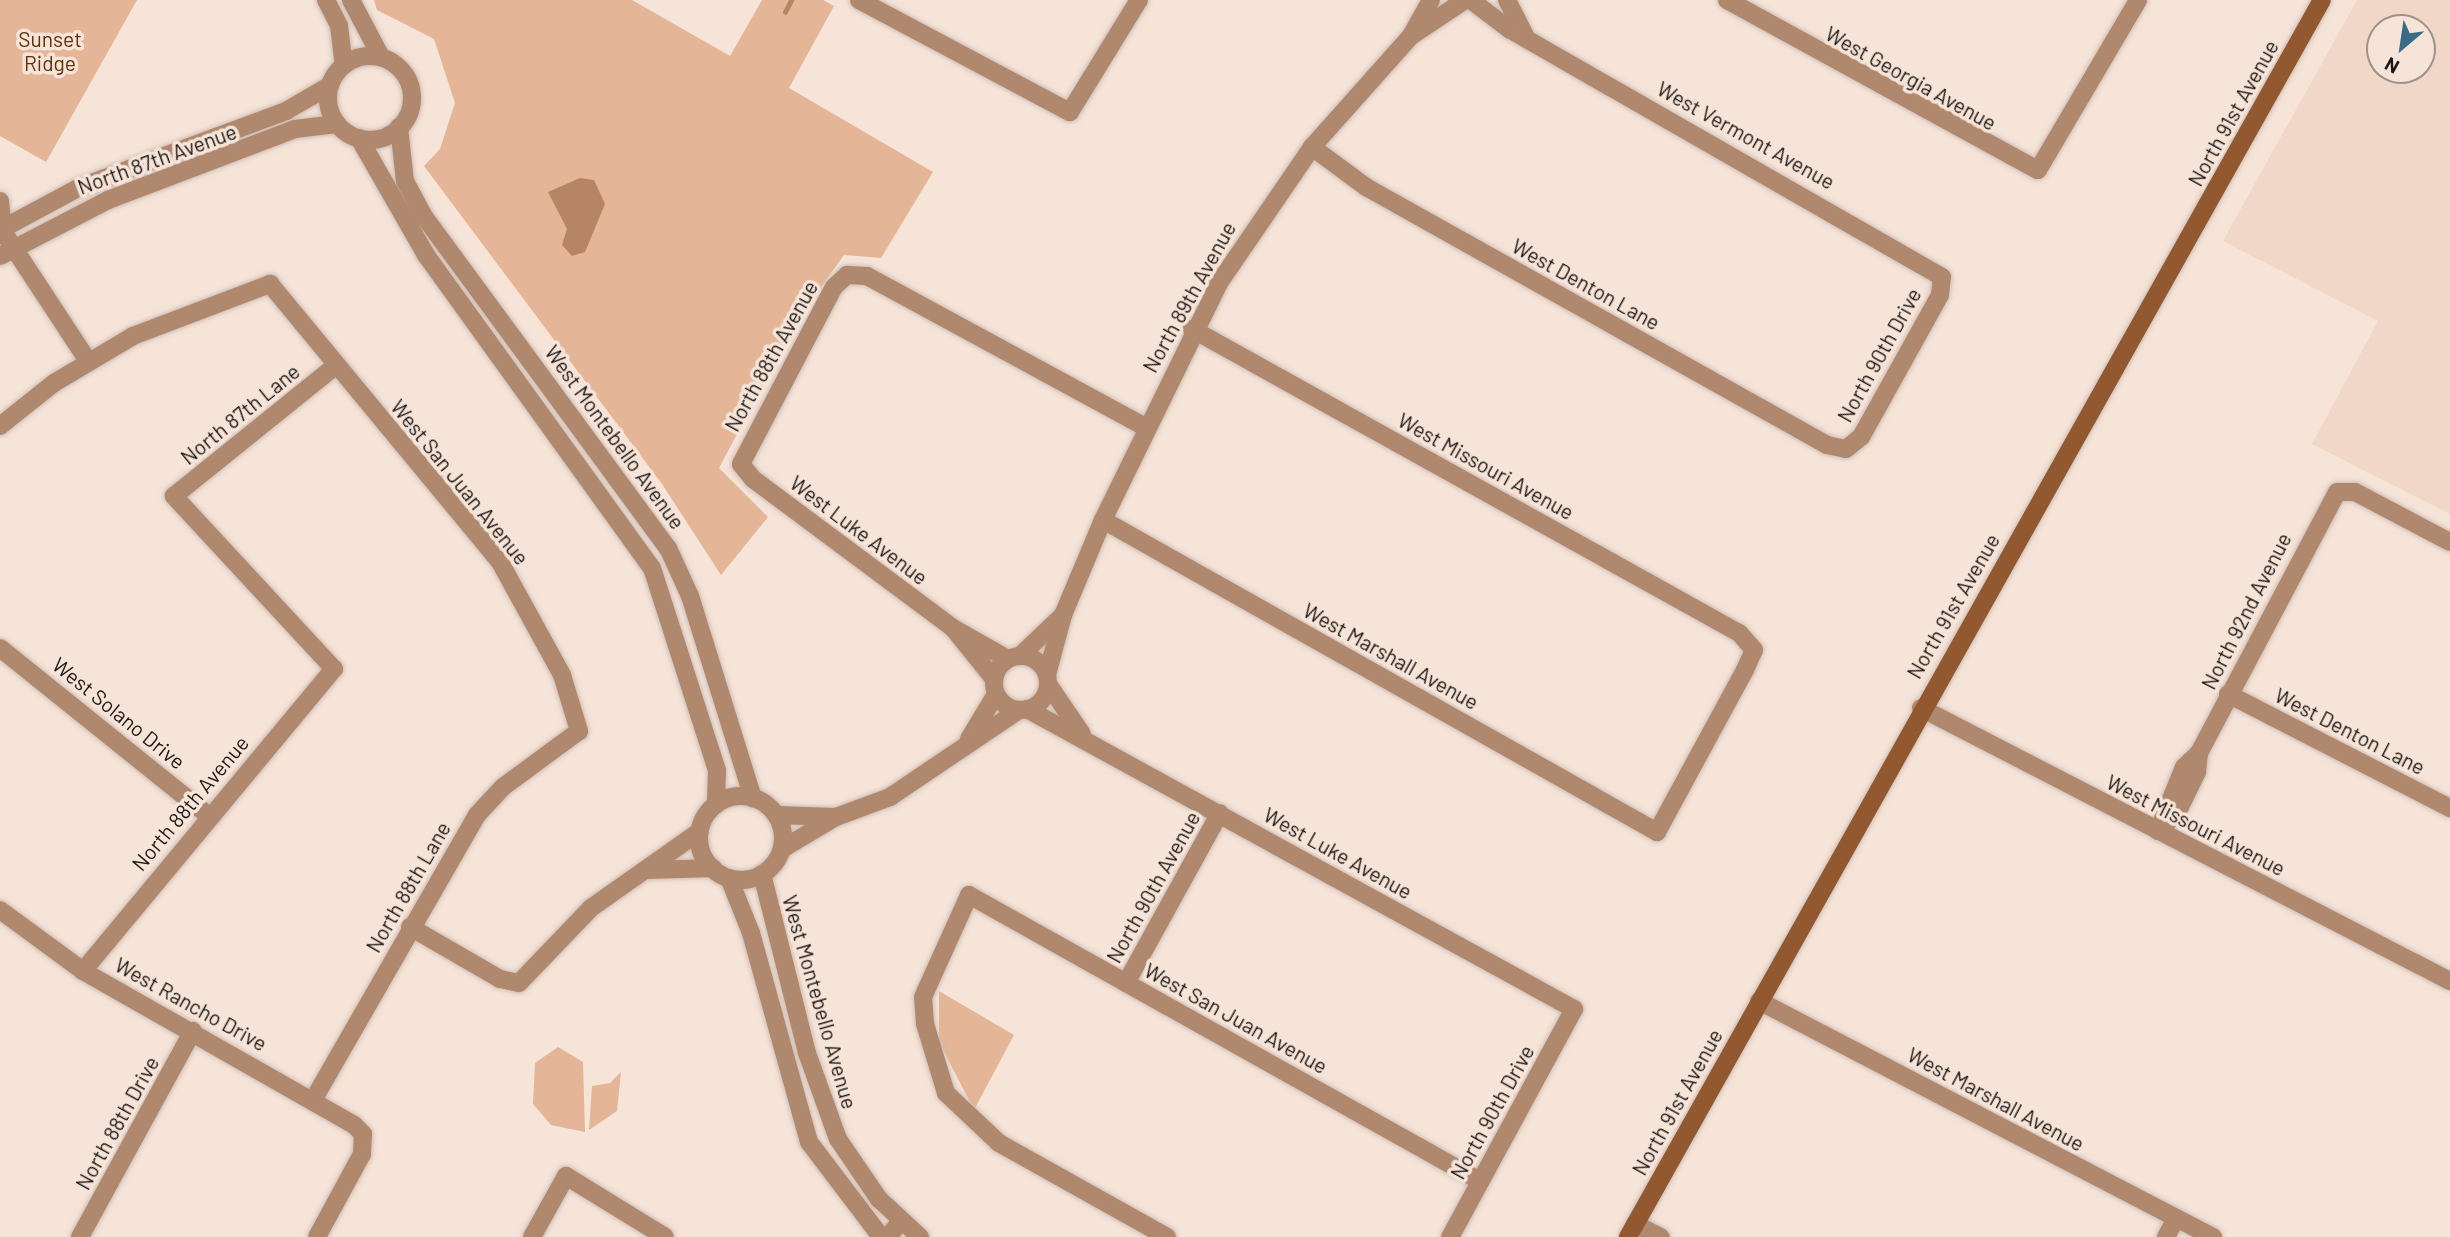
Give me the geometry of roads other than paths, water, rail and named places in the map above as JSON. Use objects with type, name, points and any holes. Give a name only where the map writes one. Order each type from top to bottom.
[{"type":"main road","name":"North 91st Avenue","points":[[1632,1230],[1921,708],[2322,0]]},
{"type":"street","points":[[326,0],[339,26],[344,65]]},
{"type":"street","points":[[352,0],[381,57],[401,70],[411,90],[400,127],[381,138],[359,138]]},
{"type":"street","points":[[859,0],[1070,112],[1139,0]]},
{"type":"street","name":"North 89th Avenue","points":[[1048,679],[1063,615],[1103,520],[1192,329],[1312,147],[1411,36],[1432,0]]},
{"type":"street","points":[[1465,0],[1478,0]]},
{"type":"street","name":"North 89th Avenue","points":[[1411,36],[1465,0]]},
{"type":"street","points":[[1507,0],[1525,35]]},
{"type":"street","name":"West Georgia Avenue","points":[[1727,0],[2038,170],[2135,1]]},
{"type":"street","name":"West Vermont Avenue","points":[[1472,1],[1525,35],[1942,277]]},
{"type":"street","points":[[381,57],[344,65],[329,86],[337,124],[359,138],[426,255],[652,568],[717,771],[716,805],[700,831],[649,870],[592,908],[519,983],[500,979],[410,927]]},
{"type":"street","name":"North 87th Avenue","points":[[1,228],[78,188],[286,111],[329,86]]},
{"type":"street","name":"North 87th Avenue","points":[[0,256],[108,200],[295,129],[337,124]]},
{"type":"street","name":"West Montebello Avenue","points":[[400,127],[405,181],[423,215],[668,548],[690,596],[753,798]]},
{"type":"street","name":"West Denton Lane","points":[[1312,147],[1366,187],[1827,444],[1846,449]]},
{"type":"street","points":[[0,201],[1,228],[16,246],[88,361],[0,426]]},
{"type":"street","name":"North 88th Avenue","points":[[741,464],[821,310],[847,275],[867,275],[1145,427]]},
{"type":"street","name":"North 90th Drive","points":[[1846,449],[1861,437],[1940,295],[1942,277]]},
{"type":"street","name":"West San Juan Avenue","points":[[88,361],[197,308],[270,284],[334,367],[500,562],[562,675],[579,731]]},
{"type":"street","name":"West Missouri Avenue","points":[[1192,329],[1739,633],[1754,650],[1657,832]]},
{"type":"street","name":"North 87th Lane","points":[[334,367],[174,496],[334,669]]},
{"type":"street","name":"West Luke Avenue","points":[[741,464],[753,480],[953,628],[1014,657]]},
{"type":"street","name":"North 92nd Avenue","points":[[2158,831],[2177,813],[2197,772],[2199,753],[2228,694],[2337,492],[2355,492],[2450,542]]},
{"type":"street","name":"West Marshall Avenue","points":[[1103,520],[1657,832]]},
{"type":"street","name":"North 89th Avenue","points":[[1014,657],[1063,615]]},
{"type":"street","name":"West Luke Avenue","points":[[953,628],[995,686]]},
{"type":"street","name":"West Solano Drive","points":[[0,648],[209,816]]},
{"type":"street","points":[[729,878],[762,874],[782,849],[836,817],[890,797],[969,739],[1042,700],[1048,679],[1037,661],[1014,657],[995,686],[969,739]]},
{"type":"street","name":"North 88th Avenue","points":[[83,971],[209,816],[334,669]]},
{"type":"street","name":"West Luke Avenue","points":[[1048,679],[1082,734]]},
{"type":"street","points":[[995,686],[1023,710]]},
{"type":"street","name":"West Denton Lane","points":[[2228,694],[2450,808]]},
{"type":"street","name":"West Missouri Avenue","points":[[1921,708],[2450,981]]},
{"type":"street","name":"West Luke Avenue","points":[[1023,710],[1082,734],[1574,1009]]},
{"type":"street","name":"North 88th Lane","points":[[314,1098],[410,927],[477,815],[503,787],[579,731]]},
{"type":"street","points":[[716,805],[753,798],[776,815],[836,817]]},
{"type":"street","name":"North 90th Avenue","points":[[1126,983],[1220,813]]},
{"type":"street","points":[[776,815],[782,849]]},
{"type":"street","points":[[700,831],[713,868]]},
{"type":"street","points":[[649,870],[713,868],[729,878],[751,933],[810,1142],[831,1179],[881,1237]]},
{"type":"street","name":"West Montebello Avenue","points":[[762,874],[821,1099],[853,1165],[917,1236]]},
{"type":"street","name":"West San Juan Avenue","points":[[1167,1237],[999,1143],[946,1094],[923,997],[970,895],[1480,1181]]},
{"type":"street","name":"West Rancho Drive","points":[[0,909],[83,971],[314,1098],[363,1134],[362,1154],[317,1237]]},
{"type":"street","name":"West Marshall Avenue","points":[[1759,1001],[2213,1237]]},
{"type":"street","name":"North 90th Drive","points":[[1450,1237],[1574,1009]]},
{"type":"street","name":"North 88th Drive","points":[[80,1237],[193,1031]]},
{"type":"street","points":[[532,1237],[566,1176],[665,1237]]},
{"type":"street","points":[[2166,1237],[2176,1218]]},
{"type":"street","points":[[888,1237],[901,1221]]},
{"type":"street","points":[[1632,1230],[1661,1237]]},
{"type":"waterway","points":[[785,12],[791,0]]},
{"type":"park label","name":"Sunset Ridge","points":[[50,51]]}]
